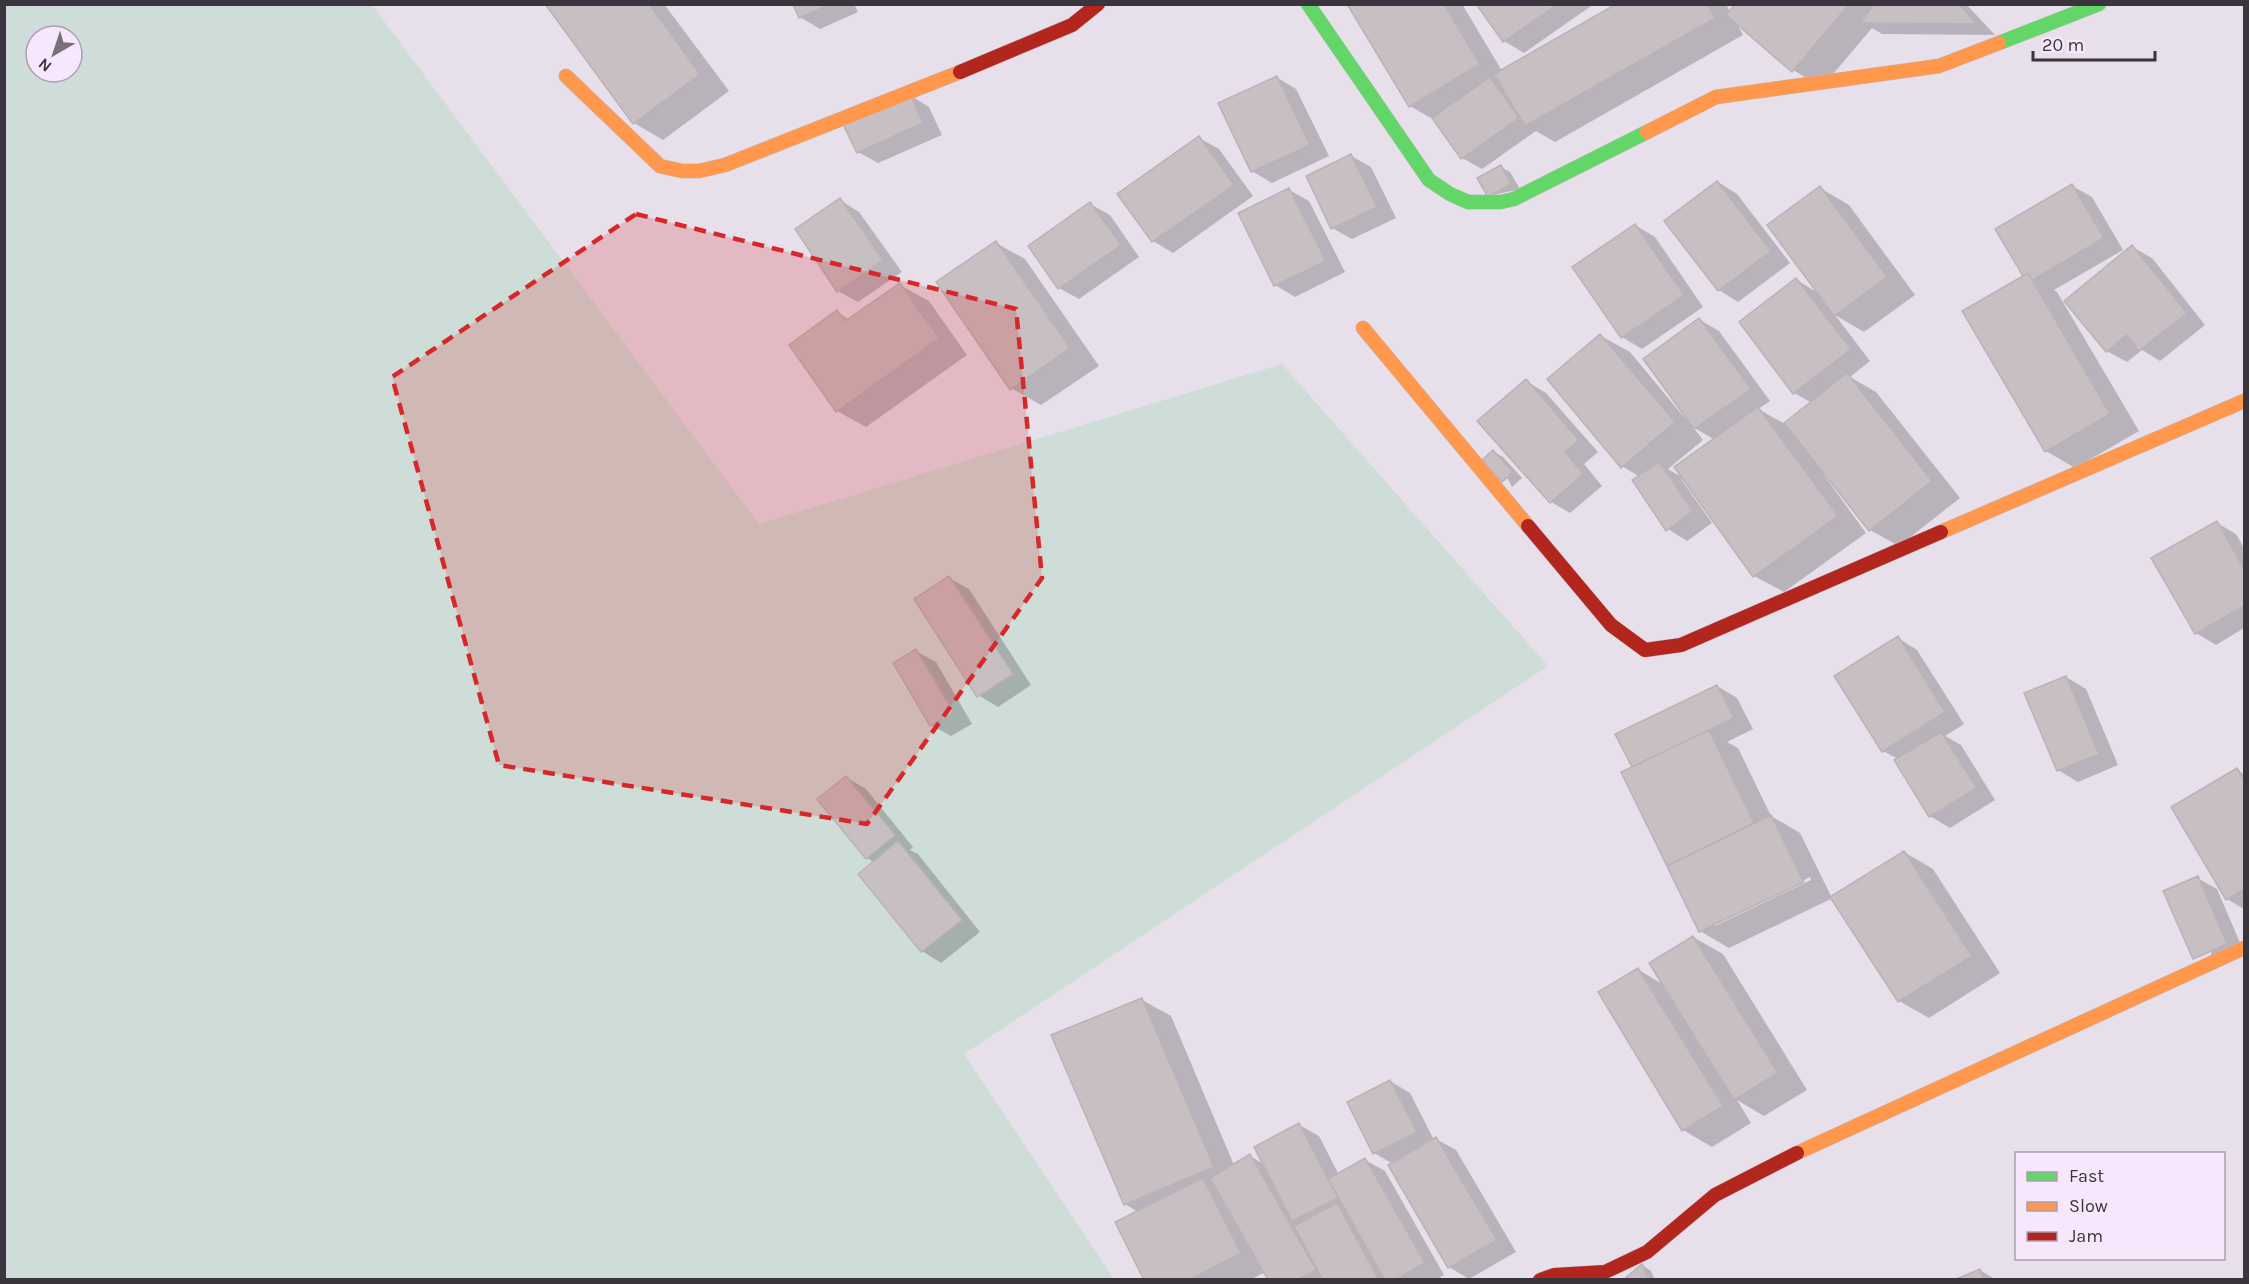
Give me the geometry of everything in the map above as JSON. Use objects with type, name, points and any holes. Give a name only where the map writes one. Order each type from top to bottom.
[{"type":"street","points":[[566,76],[660,166],[682,171],[699,171],[725,165],[1013,51],[1072,25],[1098,4]]},
{"type":"street","points":[[1308,4],[1429,180],[1452,197],[1475,203],[1496,204],[1514,199],[1716,97],[1939,66],[2099,4]]},
{"type":"street","points":[[1363,328],[1611,625],[1645,650],[1681,645],[2244,401]]},
{"type":"street","points":[[1540,1280],[1554,1275],[1605,1272],[1647,1252],[1715,1195],[1736,1184],[1833,1136],[2244,948]]},
{"type":"highlighted area","points":[[636,214],[1016,309],[1042,578],[867,824],[499,765],[392,377]]},
{"type":"shaded area","points":[[5,5],[372,5],[759,524],[1282,364],[1548,666],[964,1054],[1114,1279],[5,1280]]},
{"type":"building","points":[[545,4],[649,4],[700,74],[633,124]]},
{"type":"building","points":[[793,4],[831,4],[799,18]]},
{"type":"building","points":[[1347,4],[1444,4],[1480,64],[1409,107]]},
{"type":"building","points":[[1476,4],[1558,4],[1503,42]]},
{"type":"building","points":[[1616,4],[1707,4],[1715,18],[1525,126],[1494,74]]},
{"type":"building","points":[[1735,4],[1849,4],[1792,72],[1726,15]]},
{"type":"building","points":[[1874,4],[1959,4],[1977,24],[1860,23]]},
{"type":"building","points":[[1277,76],[1310,145],[1251,172],[1218,103]]},
{"type":"building","points":[[1490,77],[1519,118],[1461,159],[1432,118]]},
{"type":"building","points":[[910,94],[923,123],[857,153],[843,124]]},
{"type":"building","points":[[1199,136],[1234,185],[1152,242],[1117,194]]},
{"type":"building","points":[[1351,154],[1377,207],[1331,229],[1306,176]]},
{"type":"building","points":[[1501,165],[1511,184],[1488,197],[1477,178]]},
{"type":"building","points":[[1717,181],[1771,251],[1718,291],[1664,221]]},
{"type":"building","points":[[2072,184],[2104,238],[2032,280],[2028,273],[2023,276],[1995,229]]},
{"type":"building","points":[[1820,186],[1887,277],[1834,316],[1767,225]]},
{"type":"building","points":[[1289,188],[1326,261],[1274,286],[1238,213]]},
{"type":"building","points":[[840,198],[883,260],[837,292],[795,229]]},
{"type":"building","points":[[1090,202],[1121,245],[1058,289],[1028,246]]},
{"type":"building","points":[[1635,224],[1684,295],[1621,338],[1572,267]]},
{"type":"building","points":[[996,241],[1070,348],[1010,390],[936,282]]},
{"type":"building","points":[[2132,245],[2187,313],[2139,351],[2127,335],[2106,352],[2064,301]]},
{"type":"building","points":[[2028,273],[2110,414],[2045,452],[1962,311]]},
{"type":"building","points":[[1796,278],[1851,349],[1793,394],[1739,322]]},
{"type":"building","points":[[900,283],[939,338],[836,412],[789,345],[837,310],[845,321]]},
{"type":"building","points":[[1699,318],[1751,389],[1694,429],[1643,359]]},
{"type":"building","points":[[1600,334],[1675,422],[1621,468],[1547,379]]},
{"type":"building","points":[[1847,373],[1932,481],[1869,531],[1784,423]]},
{"type":"building","points":[[1526,379],[1579,440],[1565,452],[1583,474],[1550,503],[1477,421]]},
{"type":"building","points":[[1758,407],[1838,516],[1753,577],[1674,467]]},
{"type":"building","points":[[1493,450],[1513,472],[1502,482],[1482,460]]},
{"type":"building","points":[[1659,462],[1693,511],[1666,531],[1632,480]]},
{"type":"building","points":[[2217,521],[2244,569],[2244,606],[2195,634],[2151,558]]},
{"type":"building","points":[[949,576],[1013,674],[977,697],[914,599]]},
{"type":"building","points":[[1898,636],[1945,712],[1882,752],[1834,676]]},
{"type":"building","points":[[916,649],[953,712],[930,726],[893,663]]},
{"type":"building","points":[[2066,676],[2099,754],[2057,771],[2024,693]]},
{"type":"building","points":[[1717,685],[1734,718],[1632,767],[1615,734]]},
{"type":"building","points":[[1709,730],[1754,823],[1667,866],[1621,772]]},
{"type":"building","points":[[1941,732],[1977,788],[1929,817],[1894,760]]},
{"type":"building","points":[[2237,768],[2244,780],[2244,889],[2226,900],[2171,807]]},
{"type":"building","points":[[846,776],[895,835],[866,859],[817,799]]},
{"type":"building","points":[[1771,815],[1804,882],[1699,932],[1667,866]]},
{"type":"building","points":[[898,841],[962,920],[921,952],[858,874]]},
{"type":"building","points":[[1904,851],[1972,956],[1898,1002],[1830,897]]},
{"type":"building","points":[[2198,876],[2227,944],[2193,959],[2163,891]]},
{"type":"building","points":[[1693,936],[1778,1073],[1734,1100],[1649,963]]},
{"type":"building","points":[[1638,968],[1723,1106],[1682,1131],[1598,992]]},
{"type":"building","points":[[1142,998],[1214,1167],[1124,1205],[1051,1035]]},
{"type":"building","points":[[1390,1080],[1417,1132],[1373,1154],[1347,1102]]},
{"type":"building","points":[[1299,1123],[1338,1198],[1292,1221],[1254,1147]]},
{"type":"building","points":[[1436,1137],[1497,1240],[1448,1268],[1388,1165]]},
{"type":"building","points":[[1250,1154],[1316,1270],[1298,1280],[1268,1280],[1210,1178]]},
{"type":"building","points":[[1365,1158],[1425,1263],[1395,1280],[1385,1280],[1328,1179]]},
{"type":"building","points":[[1203,1178],[1241,1253],[1189,1280],[1144,1280],[1115,1222]]},
{"type":"building","points":[[1337,1203],[1379,1280],[1323,1280],[1294,1226]]},
{"type":"building","points":[[1642,1264],[1649,1280],[1623,1280]]},
{"type":"building","points":[[1980,1269],[1984,1280],[1954,1280]]},
{"type":"traffic: fast","points":[[1308,4],[1429,180],[1450,194],[1468,202],[1501,202],[1514,199],[1647,132]]},
{"type":"traffic: fast","points":[[1999,43],[2099,4]]},
{"type":"traffic: slow","points":[[1647,132],[1716,97],[1939,66],[1999,43]]},
{"type":"traffic: slow","points":[[566,76],[660,166],[682,171],[699,171],[725,165],[960,72]]},
{"type":"traffic: slow","points":[[1363,328],[1528,526]]},
{"type":"traffic: slow","points":[[1941,532],[2244,401]]},
{"type":"traffic: slow","points":[[1797,1153],[2244,948]]},
{"type":"traffic: jam","points":[[960,72],[1072,25],[1098,4]]},
{"type":"traffic: jam","points":[[1528,526],[1611,625],[1645,650],[1681,645],[1941,532]]},
{"type":"traffic: jam","points":[[1540,1280],[1554,1275],[1605,1272],[1647,1252],[1715,1195],[1797,1153]]}]
